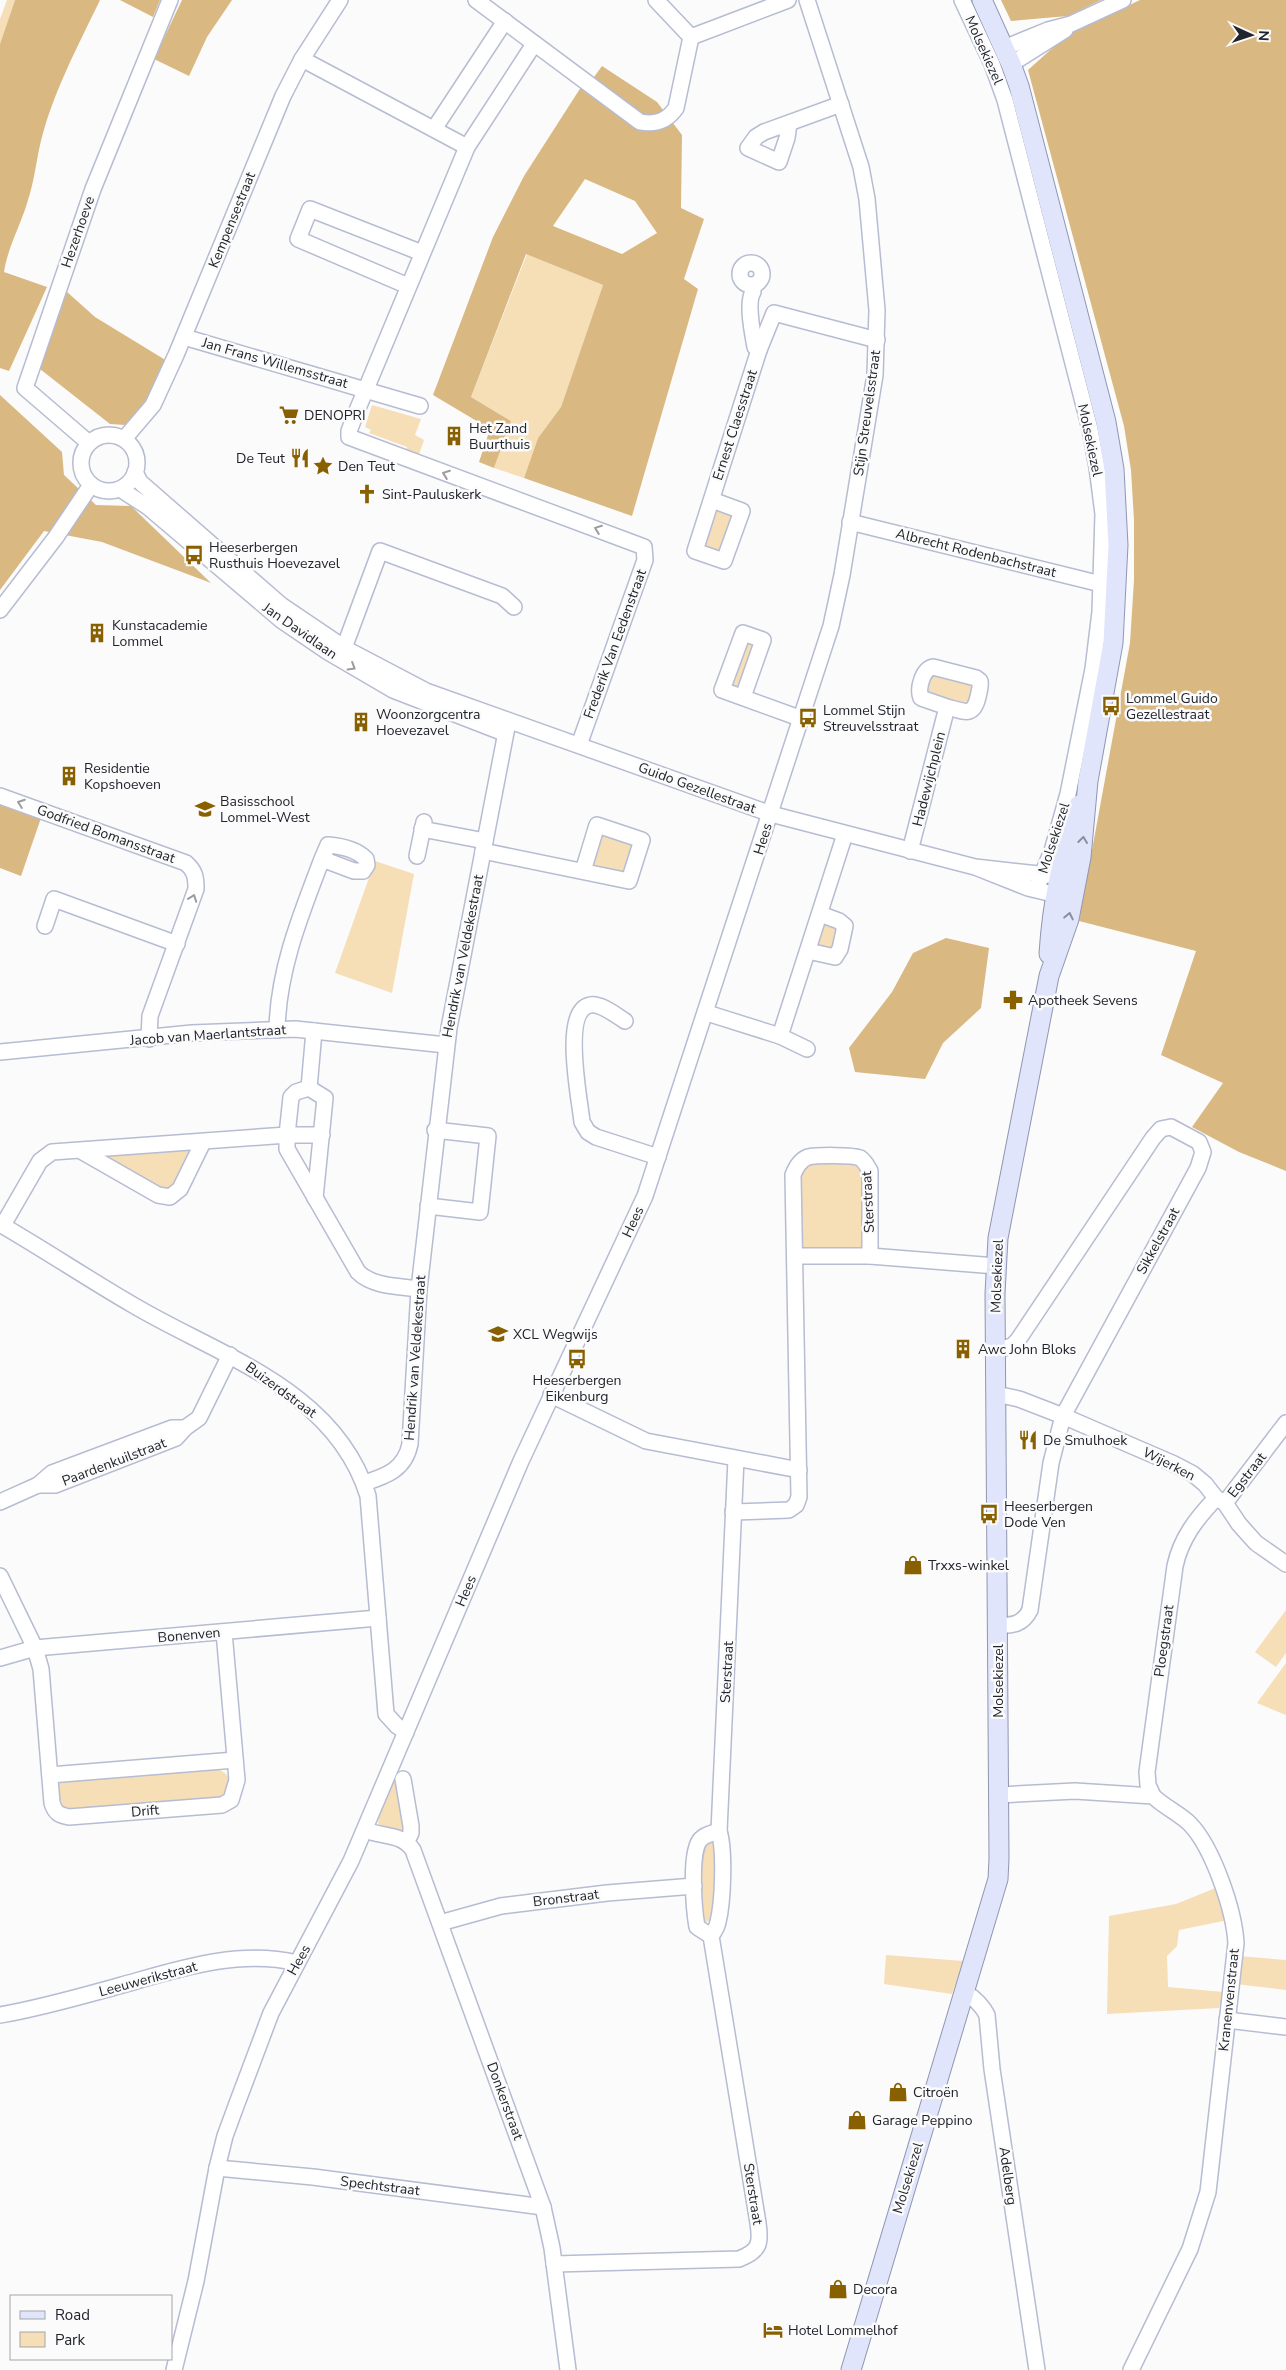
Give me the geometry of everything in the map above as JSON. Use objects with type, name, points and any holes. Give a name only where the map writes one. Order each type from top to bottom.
[{"type":"main road","name":"Molsekiezel","points":[[851,2370],[998,1879],[996,1266],[998,1238],[1049,976],[1069,919],[1064,886],[1082,851],[1088,780],[1107,683],[1115,626],[1118,545],[1114,470],[1100,400],[1008,56],[982,0]]},
{"type":"street","name":"Hezerhoeve","points":[[89,443],[24,388],[92,189],[170,0]]},
{"type":"street","name":"Kempensestraat","points":[[124,439],[153,405],[184,337],[283,96],[302,60],[340,0]]},
{"type":"street","points":[[476,0],[640,122],[655,124],[669,117],[676,108],[691,37]]},
{"type":"street","points":[[656,0],[691,37]]},
{"type":"street","points":[[691,37],[788,0]]},
{"type":"street","name":"Stijn Streuvelsstraat","points":[[771,814],[831,626],[842,574],[875,375],[877,340],[877,310],[861,167],[808,0]]},
{"type":"street","name":"Molsekiezel","points":[[962,0],[992,64],[1005,100],[1090,429],[1097,467],[1102,514],[1101,584],[1093,669],[1063,813],[1038,890]]},
{"type":"street","points":[[1008,56],[1122,0]]},
{"type":"street","points":[[434,129],[505,21]]},
{"type":"street","name":"Jan Frans Willemsstraat","points":[[366,390],[467,147],[534,44]]},
{"type":"street","points":[[302,60],[467,147]]},
{"type":"street","points":[[788,123],[841,104]]},
{"type":"street","points":[[408,286],[298,239],[310,209],[422,253]]},
{"type":"street","points":[[759,350],[755,347],[752,330],[750,301],[753,289],[764,306],[774,313],[877,340]]},
{"type":"street","name":"Ernest Claesstraat","points":[[712,500],[759,350],[774,313]]},
{"type":"street","name":"Jan Frans Willemsstraat","points":[[184,337],[420,406]]},
{"type":"street","name":"Frederik Van Eedenstraat","points":[[366,390],[349,431],[349,437],[644,546],[645,560],[579,745]]},
{"type":"street","points":[[110,435],[124,439],[135,454],[135,472],[132,479],[120,489],[105,491],[91,485],[82,472],[81,465],[81,457],[89,443],[95,438],[110,435]]},
{"type":"street","name":"Jan Davidlaan","points":[[135,472],[140,482],[170,517],[237,575],[299,634],[351,667],[393,690],[423,697],[506,728]]},
{"type":"street","points":[[0,610],[56,537],[91,485]]},
{"type":"street","name":"Jan Davidlaan","points":[[120,489],[170,517]]},
{"type":"street","name":"Albrecht Rodenbachstraat","points":[[850,522],[1101,584]]},
{"type":"street","name":"Jan Davidlaan","points":[[344,648],[380,551],[502,596],[514,607]]},
{"type":"street","name":"Jan Davidlaan","points":[[237,575],[344,648],[423,697]]},
{"type":"street","points":[[743,697],[802,719]]},
{"type":"street","name":"Hadewijchplein","points":[[910,851],[947,707]]},
{"type":"street","name":"Guido Gezellestraat","points":[[506,728],[579,745],[771,814],[976,867],[1042,873],[1064,886]]},
{"type":"street","name":"Hendrik van Veldekestraat","points":[[364,1483],[388,1475],[402,1464],[408,1455],[412,1426],[419,1289],[435,1130],[446,1045],[506,728]]},
{"type":"street","name":"Godfried Bomansstraat","points":[[0,796],[186,863],[193,869],[196,877],[196,889],[150,1016],[149,1038]]},
{"type":"street","name":"Hees","points":[[174,2370],[196,2281],[217,2168],[225,2136],[271,2013],[324,1914],[365,1830],[551,1395],[645,1196],[707,1013],[771,814]]},
{"type":"street","points":[[417,856],[423,826],[484,846],[583,871]]},
{"type":"street","points":[[780,1036],[845,834]]},
{"type":"street","points":[[277,1030],[282,982],[290,949],[322,859]]},
{"type":"street","name":"Guido Gezellestraat","points":[[976,867],[1001,878],[1038,890],[1064,886]]},
{"type":"street","points":[[46,926],[54,899],[177,944]]},
{"type":"street","points":[[808,951],[835,957],[844,936],[845,926],[839,921],[820,914]]},
{"type":"street","points":[[626,1021],[596,1006],[589,1005],[581,1010],[576,1021],[573,1031],[574,1050],[582,1122],[588,1132],[596,1137],[658,1157]]},
{"type":"street","points":[[707,1013],[780,1036],[807,1049]]},
{"type":"street","name":"Jacob van Maerlantstraat","points":[[0,1052],[192,1033],[277,1030],[314,1030],[446,1045]]},
{"type":"street","points":[[309,1088],[314,1030]]},
{"type":"street","points":[[315,1198],[325,1098],[309,1088],[296,1092],[291,1096],[287,1148],[315,1198],[358,1272],[365,1279],[383,1284],[419,1289]]},
{"type":"street","name":"Sikkelstraat","points":[[996,1350],[1012,1346],[1018,1340],[1153,1138],[1161,1130],[1171,1127],[1199,1142],[1203,1152],[1198,1168],[1063,1416],[1051,1463],[1030,1610],[1026,1618],[1017,1624],[998,1625]]},
{"type":"street","points":[[428,1206],[480,1212],[488,1136],[435,1130]]},
{"type":"street","points":[[2,1225],[40,1161],[52,1152],[287,1135],[322,1135]]},
{"type":"street","points":[[81,1151],[158,1195],[170,1197],[180,1189],[203,1142]]},
{"type":"street","name":"Sterstraat","points":[[733,1512],[789,1510],[796,1505],[799,1497],[793,1175],[798,1164],[808,1157],[851,1156],[860,1158],[866,1163],[870,1171],[870,1256]]},
{"type":"street","name":"Buizerdstraat","points":[[2,1225],[133,1306],[253,1367],[312,1410],[342,1444],[364,1483],[370,1515],[386,1714],[396,1726],[406,1732]]},
{"type":"street","points":[[795,1256],[870,1256],[996,1266]]},
{"type":"street","name":"Paardenkuilstraat","points":[[0,1502],[38,1485],[52,1473],[172,1428],[185,1428],[199,1418],[230,1355]]},
{"type":"street","name":"Wijerken","points":[[996,1394],[1019,1398],[1179,1466],[1205,1484],[1248,1535],[1286,1564]]},
{"type":"street","points":[[551,1395],[646,1441],[799,1470]]},
{"type":"street","name":"Egstraat","points":[[1220,1500],[1286,1423]]},
{"type":"street","name":"Sterstraat","points":[[554,2264],[739,2258],[751,2254],[759,2243],[758,2222],[711,1936],[718,1925],[720,1912],[723,1843],[719,1831],[736,1459]]},
{"type":"street","name":"Ploegstraat","points":[[1153,1796],[1148,1785],[1147,1772],[1178,1550],[1190,1529],[1220,1500]]},
{"type":"street","name":"Drift","points":[[0,1576],[35,1648],[41,1669],[52,1803],[55,1811],[60,1815],[69,1817],[222,1805],[231,1800],[236,1787],[235,1760],[224,1632]]},
{"type":"street","name":"Bonenven","points":[[0,1658],[35,1648],[378,1618]]},
{"type":"street","points":[[50,1775],[235,1760]]},
{"type":"street","points":[[365,1830],[378,1835],[400,1837],[407,1841],[411,1826],[403,1779]]},
{"type":"street","points":[[999,1795],[1075,1791],[1153,1796]]},
{"type":"street","name":"Kranenvenstraat","points":[[1132,2370],[1190,2249],[1208,2192],[1236,1942],[1232,1913],[1219,1877],[1196,1831],[1188,1822],[1163,1806],[1153,1796]]},
{"type":"street","points":[[711,1936],[697,1927],[694,1886],[696,1846],[701,1838],[719,1831]]},
{"type":"street","name":"Donkerstraat","points":[[407,1841],[413,1850],[543,2206],[554,2264],[568,2370]]},
{"type":"street","name":"Bronstraat","points":[[440,1923],[501,1906],[607,1893],[694,1886]]},
{"type":"street","name":"Leeuwerikstraat","points":[[0,2015],[49,2005],[176,1970],[218,1961],[267,1958],[297,1962]]},
{"type":"street","name":"Adelberg","points":[[964,1992],[974,1998],[984,2009],[987,2016],[992,2069],[1038,2370]]},
{"type":"street","points":[[1227,2020],[1286,2028]]},
{"type":"street","name":"Spechtstraat","points":[[217,2168],[313,2177],[543,2206]]},
{"type":"green space","points":[[7,0],[15,0],[0,44],[0,19]]},
{"type":"green space","points":[[527,254],[603,285],[561,407],[538,438],[524,478],[494,468],[511,421],[471,397]]},
{"type":"green space","points":[[372,405],[421,419],[415,435],[424,440],[418,457],[406,451],[407,447],[369,433],[371,430],[365,427]]},
{"type":"green space","points":[[715,509],[721,509],[732,515],[720,554],[702,550]]},
{"type":"green space","points":[[747,641],[755,643],[741,689],[729,688]]},
{"type":"green space","points":[[929,673],[974,682],[968,707],[925,696]]},
{"type":"green space","points":[[601,833],[634,844],[626,873],[592,867]]},
{"type":"green space","points":[[375,861],[414,874],[392,993],[335,973]]},
{"type":"green space","points":[[821,923],[839,925],[836,950],[815,947]]},
{"type":"green space","points":[[188,1146],[193,1151],[169,1194],[109,1161],[110,1154]]},
{"type":"green space","points":[[852,1161],[862,1169],[863,1248],[858,1251],[804,1249],[801,1246],[800,1172],[812,1162]]},
{"type":"green space","points":[[1286,1610],[1286,1653],[1276,1667],[1255,1652]]},
{"type":"green space","points":[[1286,1663],[1286,1715],[1257,1703]]},
{"type":"green space","points":[[218,1769],[230,1779],[228,1794],[220,1798],[71,1811],[60,1803],[57,1796],[60,1783],[68,1779]]},
{"type":"green space","points":[[398,1771],[408,1821],[406,1835],[383,1830],[378,1823],[379,1815]]},
{"type":"green space","points":[[709,1841],[717,1845],[713,1919],[704,1923],[700,1921],[701,1845]]},
{"type":"green space","points":[[1218,1887],[1228,1920],[1179,1930],[1177,1946],[1167,1956],[1168,1987],[1223,1992],[1219,2008],[1107,2014],[1109,1916],[1176,1904]]},
{"type":"green space","points":[[886,1955],[963,1961],[952,1994],[884,1984]]},
{"type":"green space","points":[[1238,1956],[1286,1960],[1286,1990],[1236,1984]]},
{"type":"shaded area","points":[[15,0],[100,0],[51,107],[40,145],[30,193],[6,262],[4,272],[47,287],[9,371],[0,368],[0,44]]},
{"type":"shaded area","points":[[120,0],[160,0],[153,17]]},
{"type":"shaded area","points":[[182,0],[232,0],[207,37],[189,76],[154,59]]},
{"type":"shaded area","points":[[1001,0],[1101,0],[1068,16],[1011,21]]},
{"type":"shaded area","points":[[1140,0],[1286,0],[1286,1171],[1239,1152],[1192,1127],[1223,1083],[1161,1055],[1196,951],[1079,921],[1130,643],[1134,580],[1134,520],[1131,470],[1124,426],[1028,70],[1067,35]]},
{"type":"shaded area","points":[[602,66],[657,102],[682,135],[681,208],[704,219],[684,279],[698,289],[632,516],[524,478],[538,438],[561,407],[603,285],[526,254],[471,397],[511,421],[494,468],[479,462],[490,429],[433,395],[493,237],[524,176],[583,84],[594,77]],"holes":[[[585,179],[635,201],[657,233],[622,254],[553,226]]]},
{"type":"shaded area","points":[[66,291],[95,317],[167,361],[144,403],[125,425],[110,424],[40,369],[43,348]]},
{"type":"shaded area","points":[[0,395],[62,452],[64,475],[96,505],[131,506],[211,583],[102,542],[44,531],[0,590]]},
{"type":"shaded area","points":[[0,800],[42,815],[21,876],[0,868]]},
{"type":"shaded area","points":[[946,938],[989,948],[981,1008],[943,1043],[925,1079],[855,1072],[849,1048],[892,992],[913,953]]},
{"type":"place","name":"DENOPRI","points":[[289,415]]},
{"type":"place","name":"Het Zand Buurthuis","points":[[454,436]]},
{"type":"place","name":"De Teut","points":[[300,458]]},
{"type":"place","name":"Den Teut","points":[[323,466]]},
{"type":"place","name":"Sint-Pauluskerk","points":[[367,494]]},
{"type":"place","name":"Heeserbergen Rusthuis Hoevezavel","points":[[194,555]]},
{"type":"place","name":"Kunstacademie Lommel","points":[[97,633]]},
{"type":"place","name":"Lommel Guido Gezellestraat","points":[[1111,706]]},
{"type":"place","name":"Lommel Stijn Streuvelsstraat","points":[[808,718]]},
{"type":"place","name":"Woonzorgcentra Hoevezavel","points":[[361,722]]},
{"type":"place","name":"Residentie Kopshoeven","points":[[69,776]]},
{"type":"place","name":"Basisschool Lommel-West","points":[[205,809]]},
{"type":"place","name":"Apotheek Sevens","points":[[1013,1000]]},
{"type":"place","name":"XCL Wegwijs","points":[[498,1334]]},
{"type":"place","name":"Awc John Bloks","points":[[963,1349]]},
{"type":"place","name":"Heeserbergen Eikenburg","points":[[577,1359]]},
{"type":"place","name":"De Smulhoek","points":[[1028,1440]]},
{"type":"place","name":"Heeserbergen Dode Ven","points":[[989,1514]]},
{"type":"place","name":"Trxxs-winkel","points":[[913,1565]]},
{"type":"place","name":"Citroën","points":[[898,2092]]},
{"type":"place","name":"Garage Peppino","points":[[857,2120]]},
{"type":"place","name":"Decora","points":[[838,2289]]},
{"type":"place","name":"Hotel Lommelhof","points":[[773,2330]]}]
